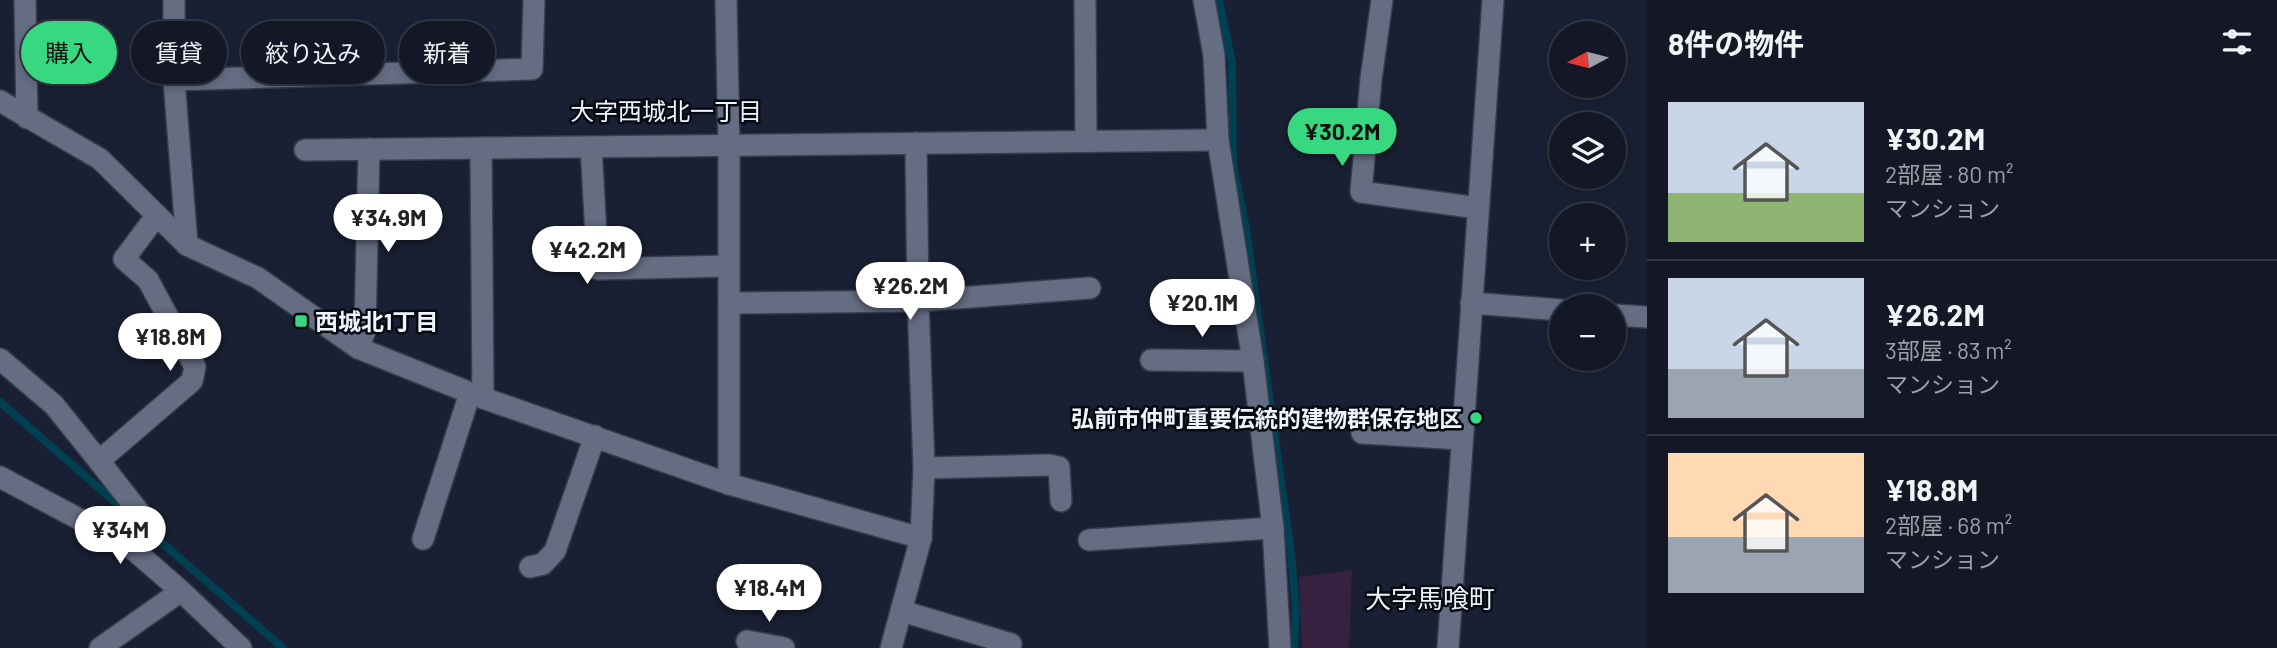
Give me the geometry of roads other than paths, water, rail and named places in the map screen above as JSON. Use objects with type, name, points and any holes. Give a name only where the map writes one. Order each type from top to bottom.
[{"type":"street","points":[[25,0],[27,118]]},
{"type":"street","points":[[174,0],[174,21]]},
{"type":"street","points":[[227,78],[532,69],[534,0]]},
{"type":"street","points":[[726,0],[729,145],[729,484]]},
{"type":"street","points":[[1085,0],[1086,141]]},
{"type":"street","points":[[1204,0],[1214,55],[1219,140],[1253,361],[1273,528],[1280,648]]},
{"type":"street","points":[[1382,0],[1371,79],[1361,192],[1478,208]]},
{"type":"street","points":[[1448,648],[1493,0]]},
{"type":"street","points":[[174,84],[187,245]]},
{"type":"street","points":[[0,101],[100,159],[187,245],[258,278],[358,348],[476,396],[729,484],[921,538]]},
{"type":"street","points":[[305,150],[1219,140]]},
{"type":"street","points":[[891,648],[921,538],[924,468],[916,143]]},
{"type":"street","points":[[592,147],[598,269],[728,266]]},
{"type":"street","points":[[423,539],[476,396],[481,148]]},
{"type":"street","points":[[358,348],[365,331],[369,149]]},
{"type":"street","points":[[99,461],[192,381],[195,367],[179,334],[148,280],[124,259],[157,215]]},
{"type":"street","points":[[729,303],[918,301],[1090,288]]},
{"type":"street","points":[[1471,303],[1549,309]]},
{"type":"street","points":[[1626,316],[1647,317]]},
{"type":"street","points":[[0,359],[54,405],[99,461],[134,530],[181,591],[241,648]]},
{"type":"street","points":[[1151,360],[1253,361]]},
{"type":"street","points":[[1362,433],[1462,439]]},
{"type":"street","points":[[530,567],[543,564],[555,551],[594,436]]},
{"type":"street","points":[[924,468],[1059,467],[1061,501]]},
{"type":"street","points":[[1,479],[134,530]]},
{"type":"street","points":[[1089,540],[1273,528]]},
{"type":"street","points":[[100,648],[181,591]]},
{"type":"street","points":[[902,611],[1011,644],[1010,648]]},
{"type":"street","points":[[747,641],[784,648]]},
{"type":"waterway","points":[[1219,0],[1232,63],[1233,164],[1246,229],[1291,554],[1296,609],[1294,648]]},
{"type":"waterway","points":[[0,402],[283,648]]},
{"type":"place","name":"西城北1丁目","points":[[301,321]]},
{"type":"place","name":"弘前市仲町重要伝統的建物群保存地区","points":[[1476,418]]},
{"type":"district","name":"大字西城北一丁目","points":[[666,110]]},
{"type":"district","name":"大字馬喰町","points":[[1430,597]]}]
